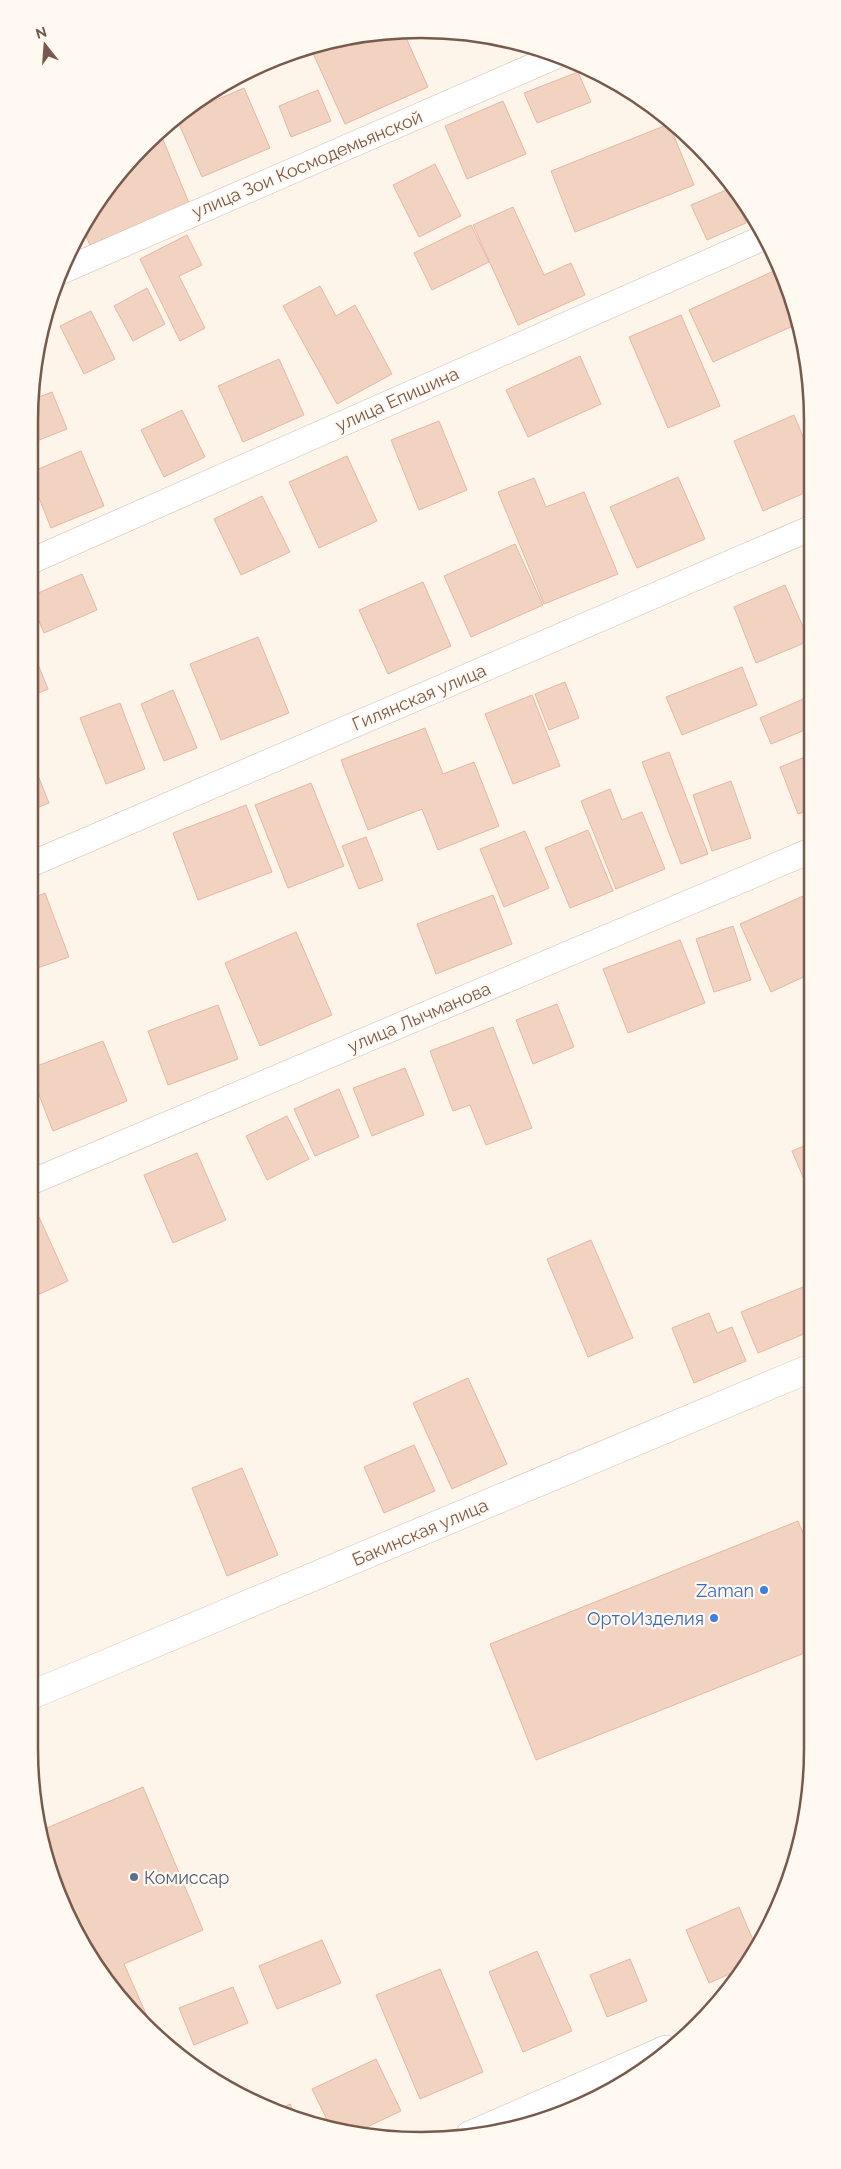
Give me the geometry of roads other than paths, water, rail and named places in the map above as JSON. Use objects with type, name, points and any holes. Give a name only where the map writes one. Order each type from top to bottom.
[{"type":"main road","name":"Бакинская улица","points":[[38,1692],[804,1371]]},
{"type":"street","name":"улица Зои Космодемьянской","points":[[70,268],[548,60]]},
{"type":"street","name":"улица Епишина","points":[[38,558],[758,240]]},
{"type":"street","name":"Гилянская улица","points":[[38,861],[804,531]]},
{"type":"street","name":"улица Лычманова","points":[[38,1179],[804,854]]},
{"type":"street","points":[[490,2125],[650,2055]]},
{"type":"place","name":"Zaman","points":[[764,1590]]},
{"type":"place","name":"ОртоИзделия","points":[[714,1618]]},
{"type":"place","name":"Комиссар","points":[[134,1877]]}]
